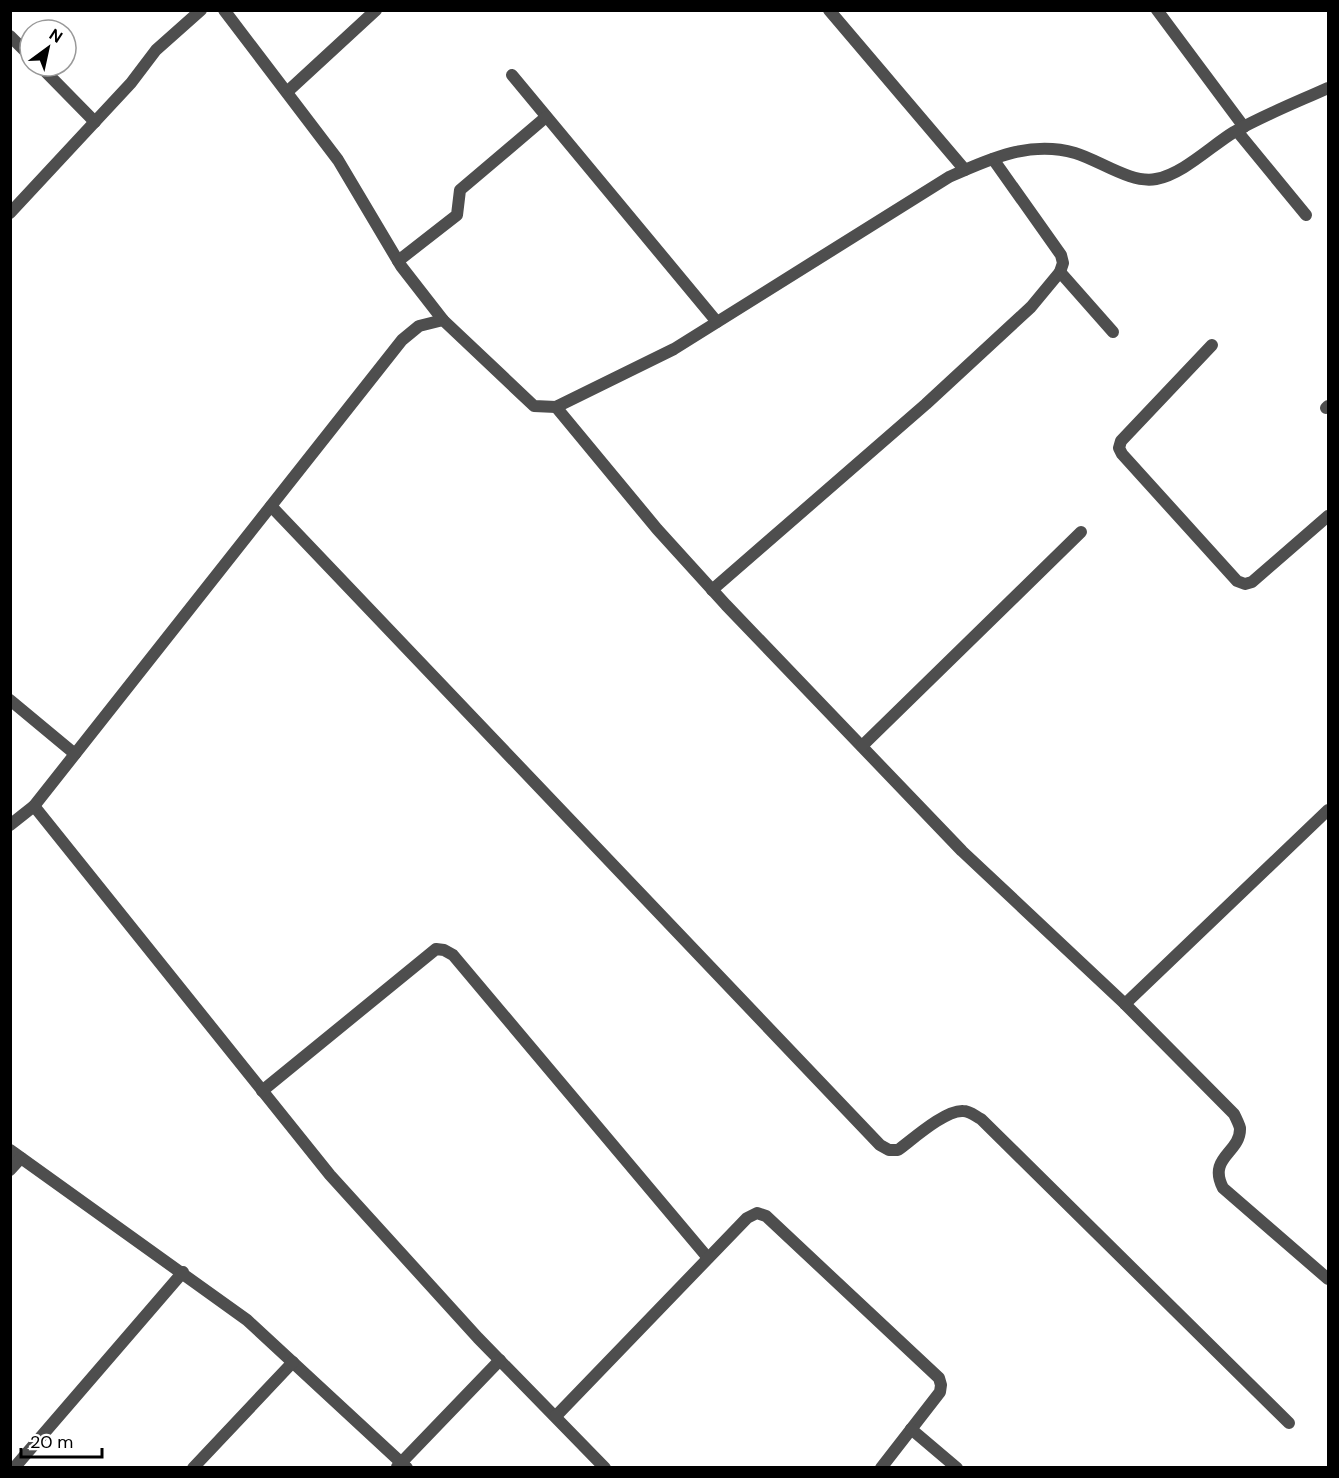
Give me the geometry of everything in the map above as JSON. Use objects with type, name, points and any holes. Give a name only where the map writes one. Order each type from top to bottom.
[{"type":"street","points":[[10,213],[131,83],[156,50],[201,10]]},
{"type":"street","points":[[224,10],[338,160],[398,261],[443,320],[534,406],[556,407],[674,349],[949,177],[965,170],[1017,150],[1052,148],[1076,154],[1134,177],[1154,180],[1170,175],[1240,129],[1329,88]]},
{"type":"street","points":[[286,92],[376,10]]},
{"type":"street","points":[[829,10],[965,170]]},
{"type":"street","points":[[1157,10],[1240,129],[1306,215]]},
{"type":"street","points":[[512,75],[717,322]]},
{"type":"street","points":[[52,78],[96,122]]},
{"type":"street","points":[[398,261],[457,215],[460,190],[546,117]]},
{"type":"street","points":[[712,590],[926,404],[1031,307],[1060,272],[1063,262],[1061,255],[993,159]]},
{"type":"street","points":[[1060,272],[1113,332]]},
{"type":"street","points":[[10,825],[34,806],[402,340],[419,326],[443,320]]},
{"type":"street","points":[[1212,345],[1121,441],[1119,448],[1122,454],[1237,582],[1245,584],[1252,582],[1329,516]]},
{"type":"street","points":[[556,407],[657,529],[712,590],[962,851],[1125,1004],[1234,1114],[1240,1128],[1236,1141],[1219,1164],[1217,1178],[1223,1188],[1329,1279]]},
{"type":"street","points":[[271,506],[880,1145],[889,1150],[898,1150],[949,1113],[962,1110],[981,1119],[1289,1423]]},
{"type":"street","points":[[862,746],[1081,532]]},
{"type":"street","points":[[10,700],[75,754]]},
{"type":"street","points":[[34,806],[330,1175],[500,1360],[605,1467]]},
{"type":"street","points":[[1125,1004],[1329,810]]},
{"type":"street","points":[[262,1090],[436,949],[444,950],[453,955],[708,1258]]},
{"type":"street","points":[[10,1150],[247,1320],[402,1466],[500,1360]]},
{"type":"street","points":[[10,1170],[21,1158]]},
{"type":"street","points":[[556,1416],[747,1218],[757,1213],[766,1216],[939,1378],[940,1392],[880,1467]]},
{"type":"street","points":[[14,1467],[183,1272]]},
{"type":"street","points":[[193,1467],[293,1362]]},
{"type":"street","points":[[911,1429],[957,1467]]}]
